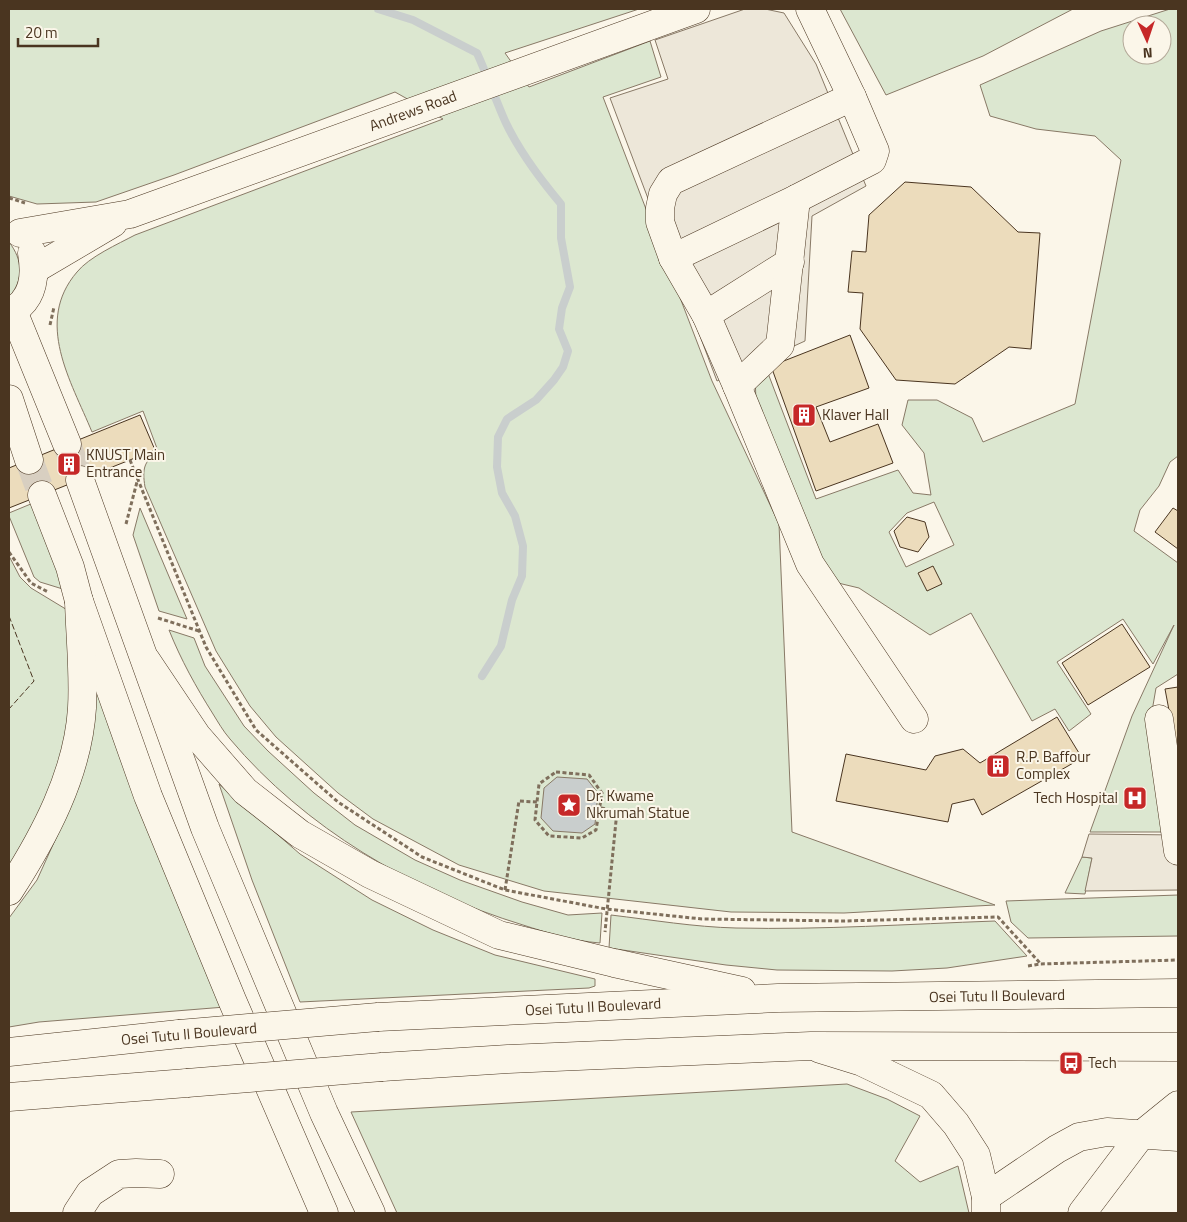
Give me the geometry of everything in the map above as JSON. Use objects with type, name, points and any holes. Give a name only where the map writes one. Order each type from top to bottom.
[{"type":"main road","points":[[672,258],[796,199],[872,160],[875,151],[852,97],[810,9]]},
{"type":"main road","name":"Andrews Road","points":[[35,269],[130,214],[685,12]]},
{"type":"main road","points":[[852,97],[671,181],[663,194],[660,222],[672,258],[706,316],[737,386],[810,564],[914,719]]},
{"type":"main road","points":[[737,386],[780,345],[796,199]]},
{"type":"main road","name":"Andrews Road","points":[[14,229],[130,214]]},
{"type":"main road","points":[[14,229],[31,250],[35,269],[29,293],[22,303],[11,312],[67,444]]},
{"type":"main road","points":[[706,316],[790,262]]},
{"type":"main road","points":[[9,399],[29,460]]},
{"type":"main road","points":[[80,480],[205,828],[324,1113],[371,1213]]},
{"type":"main road","points":[[42,495],[70,567],[79,600],[148,796],[232,1000],[324,1213]]},
{"type":"main road","points":[[9,891],[32,854],[56,805],[74,758],[82,708],[79,600]]},
{"type":"main road","points":[[146,660],[197,736],[245,791],[300,834],[370,874],[499,935],[614,963],[778,998]]},
{"type":"main road","points":[[1159,719],[1178,850]]},
{"type":"main road","name":"Osei Tutu II Boulevard","points":[[9,1052],[179,1034],[378,1017],[778,998],[1178,993]]},
{"type":"main road","points":[[811,1046],[862,1062],[931,1094],[956,1124],[976,1155],[986,1205],[1057,1149],[1079,1137],[1107,1132],[1178,1137]]},
{"type":"main road","points":[[9,1097],[382,1067],[811,1046],[1178,1047]]},
{"type":"main road","points":[[1082,1213],[1141,1135],[1178,1105]]},
{"type":"main road","points":[[77,1213],[90,1193],[119,1174],[160,1174]]},
{"type":"path","points":[[51,333],[50,324],[57,299]]},
{"type":"path","points":[[130,460],[206,647],[256,730],[338,802],[422,858],[505,890],[606,909],[702,919],[843,921],[998,918],[1040,964]]},
{"type":"path","points":[[125,524],[138,478]]},
{"type":"path","points":[[9,552],[31,583],[55,596],[79,600]]},
{"type":"path","points":[[155,610],[161,625]]},
{"type":"path","points":[[158,618],[200,631]]},
{"type":"path","points":[[556,772],[589,774],[602,793],[601,808],[596,830],[582,838],[549,836],[535,820],[539,784],[556,772]]},
{"type":"path","points":[[505,890],[519,801],[537,802]]},
{"type":"path","points":[[601,808],[617,811],[605,934]]},
{"type":"path","points":[[1024,967],[1040,964],[1178,960]]},
{"type":"green space","points":[[9,9],[639,9],[505,53],[529,87],[650,41],[661,77],[603,97],[712,381],[779,524],[792,832],[995,905],[844,913],[731,912],[544,891],[459,865],[373,819],[338,793],[276,737],[250,706],[216,651],[145,487],[145,466],[158,451],[143,411],[92,432],[60,352],[57,331],[58,311],[64,291],[82,266],[104,251],[135,235],[443,119],[395,92],[174,175],[96,202],[37,204],[9,196]]},
{"type":"green space","points":[[840,9],[1073,9],[983,56],[886,95]]},
{"type":"green space","points":[[1170,9],[1178,9],[1178,456],[1170,462],[1159,486],[1140,510],[1134,531],[1178,563],[1178,674],[1156,688],[1151,717],[1167,832],[1090,832],[1132,716],[1174,625],[1153,664],[1123,619],[1057,662],[1091,714],[1069,731],[1055,709],[1032,721],[971,613],[930,635],[859,588],[838,583],[825,573],[756,403],[755,373],[766,368],[816,499],[898,470],[913,493],[931,495],[924,453],[902,425],[908,400],[937,400],[972,418],[983,442],[1075,404],[1121,160],[1095,136],[1036,129],[990,116],[980,85],[1101,31],[1122,24],[1122,65],[1172,65],[1172,15],[1151,15]],"holes":[[[934,502],[954,545],[906,567],[889,532],[907,513]]]},
{"type":"green space","points":[[9,242],[17,256],[20,270],[17,284],[9,297]]},
{"type":"green space","points":[[38,501],[66,590],[40,582],[34,577],[9,516],[9,513]]},
{"type":"green space","points":[[140,508],[187,619],[159,611],[133,535]]},
{"type":"green space","points":[[9,556],[20,577],[31,588],[69,611],[70,715],[58,777],[9,872]]},
{"type":"green space","points":[[169,630],[194,638],[205,666],[244,726],[314,793],[355,825],[415,860],[460,880],[522,902],[568,915],[602,913],[600,943],[570,939],[542,931],[482,911],[441,894],[401,875],[363,853],[326,828],[292,801],[227,736],[195,683]]},
{"type":"green space","points":[[97,663],[225,1007],[39,1022],[9,1027],[9,918],[37,880],[70,807]]},
{"type":"green space","points":[[219,784],[300,854],[372,900],[433,930],[495,955],[595,979],[595,986],[589,988],[300,1002],[252,880]]},
{"type":"green space","points":[[1082,857],[1092,858],[1085,894],[1065,893]]},
{"type":"green space","points":[[1178,895],[1178,936],[1028,938],[1011,922],[1006,901]]},
{"type":"green space","points":[[611,915],[689,925],[736,928],[833,927],[995,921],[1027,956],[947,968],[892,971],[777,970],[726,965],[609,948]]},
{"type":"green space","points":[[847,1084],[887,1099],[920,1116],[895,1161],[920,1182],[958,1166],[969,1213],[397,1213],[351,1112]]},
{"type":"shaded area","points":[[745,9],[765,9],[784,13],[816,64],[866,186],[812,216],[805,341],[717,381],[610,98],[668,79],[655,40]]},
{"type":"shaded area","points":[[557,777],[587,779],[598,793],[595,824],[582,833],[553,831],[541,818],[544,788]]},
{"type":"shaded area","points":[[1089,834],[1178,835],[1178,890],[1085,891],[1092,858],[1082,857]]},
{"type":"building","points":[[905,182],[971,187],[1018,232],[1040,233],[1031,349],[1009,347],[955,384],[896,380],[860,329],[863,293],[848,292],[852,251],[866,252],[869,215]]},
{"type":"building","name":"Klaver Hall","points":[[850,335],[869,388],[816,407],[830,442],[878,424],[893,463],[816,491],[771,366]]},
{"type":"building","name":"KNUST Main Entrance","points":[[140,415],[155,450],[9,508],[9,468]]},
{"type":"building","points":[[1173,508],[1178,511],[1178,549],[1155,532]]},
{"type":"building","points":[[907,517],[925,522],[929,537],[918,552],[900,547],[894,531]]},
{"type":"building","points":[[933,566],[942,584],[927,591],[918,573]]},
{"type":"building","points":[[1122,624],[1150,667],[1088,705],[1062,663]]},
{"type":"building","points":[[1178,687],[1178,758],[1165,689]]},
{"type":"building","name":"R.P. Baffour Complex","points":[[1057,717],[1082,758],[982,815],[974,799],[952,804],[948,822],[836,801],[846,754],[926,770],[935,756],[963,749],[980,763]]},
{"type":"waterway","points":[[378,9],[413,20],[477,53],[501,112],[517,143],[545,185],[561,204],[561,238],[570,287],[562,308],[559,329],[568,351],[563,367],[554,380],[536,400],[507,419],[498,437],[497,467],[502,493],[515,516],[523,546],[522,576],[512,600],[501,646],[482,676]]},
{"type":"tunnel","points":[[67,444],[80,480]]},
{"type":"tunnel","points":[[29,460],[42,495]]},
{"type":"fence","points":[[9,616],[34,681],[9,709]]},
{"type":"place","name":"Klaver Hall","points":[[804,415]]},
{"type":"place","name":"KNUST Main Entrance","points":[[69,464]]},
{"type":"place","name":"R.P. Baffour Complex","points":[[998,766]]},
{"type":"place","name":"Tech Hospital","points":[[1135,798]]},
{"type":"place","name":"Dr. Kwame Nkrumah Statue","points":[[569,805]]},
{"type":"place","name":"Tech","points":[[1071,1063]]}]
